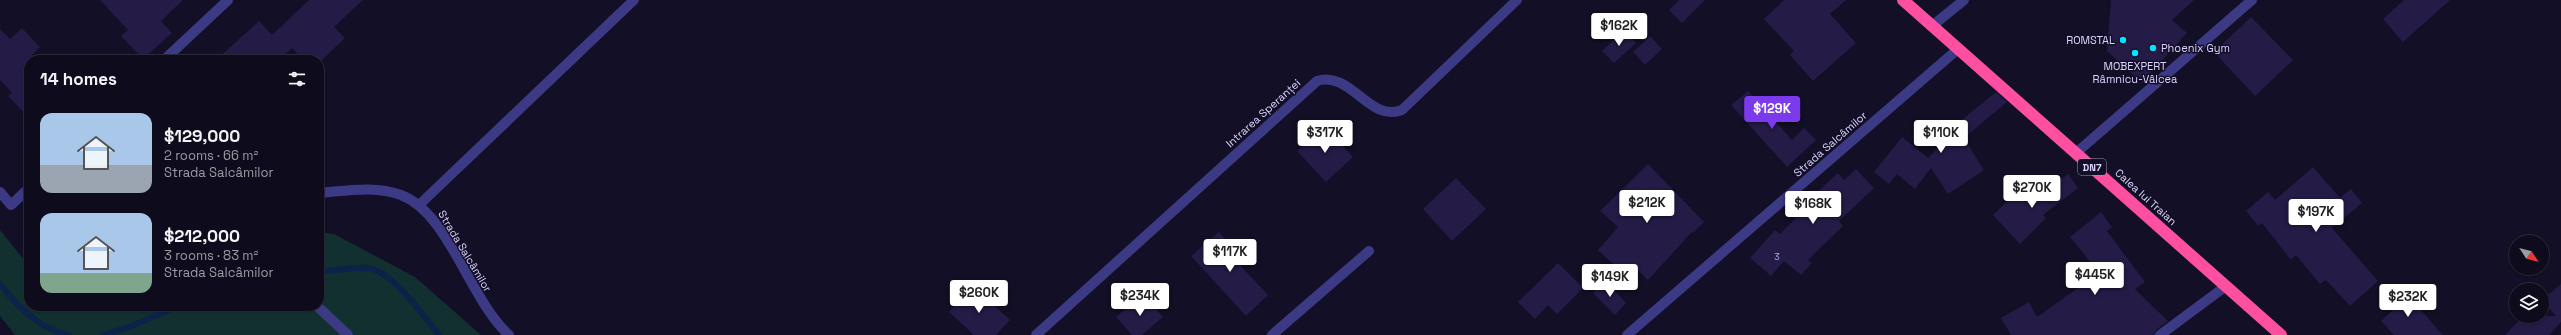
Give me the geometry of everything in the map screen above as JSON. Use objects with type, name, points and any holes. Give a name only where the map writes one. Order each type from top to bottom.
[{"type":"highway","name":"Calea lui Traian","points":[[1903,0],[2281,335]]},
{"type":"street","points":[[169,55],[228,0]]},
{"type":"street","points":[[419,205],[634,0]]},
{"type":"street","name":"Intrarea Speranței","points":[[1036,335],[1317,81],[1328,78],[1340,81],[1382,112],[1397,112],[1517,0]]},
{"type":"street","points":[[1932,26],[1964,0]]},
{"type":"street","points":[[2076,153],[2252,0]]},
{"type":"street","name":"Strada Salcâmilor","points":[[1627,335],[1958,49]]},
{"type":"street","name":"Strada Salcâmilor","points":[[324,193],[373,189],[401,195],[419,205],[431,216],[496,323],[509,335]]},
{"type":"street","points":[[0,192],[11,205],[24,193]]},
{"type":"street","points":[[1272,335],[1369,251]]},
{"type":"street","points":[[2160,335],[2226,286]]},
{"type":"street","points":[[322,311],[348,335]]},
{"type":"green space","points":[[0,230],[24,260],[24,311],[324,311],[324,233],[334,234],[415,277],[481,335],[15,335],[0,316]]},
{"type":"building","points":[[100,0],[183,0],[161,21],[172,33],[147,55],[139,55],[121,36],[128,30]]},
{"type":"building","points":[[309,0],[363,0],[334,27],[345,38],[324,58],[324,55],[298,55],[292,48],[284,55],[222,55],[259,21],[272,35]]},
{"type":"building","points":[[1679,0],[1705,0],[1682,23],[1669,10]]},
{"type":"building","points":[[1784,0],[1846,0],[1830,14],[1856,43],[1813,81],[1790,55],[1794,51],[1764,19]]},
{"type":"building","name":"Phoenix Gym","points":[[2111,0],[2194,0],[2172,20],[2187,33],[2142,83],[2107,51]]},
{"type":"building","points":[[2404,0],[2450,0],[2403,42],[2383,19]]},
{"type":"building","points":[[2251,17],[2293,60],[2255,96],[2214,52]]},
{"type":"building","points":[[22,28],[40,47],[32,55],[24,55],[24,113],[8,96],[12,93],[0,80],[0,29],[10,39]]},
{"type":"building","points":[[1624,30],[1636,43],[1614,63],[1602,51]]},
{"type":"building","points":[[1650,36],[1662,49],[1645,65],[1633,52]]},
{"type":"building","points":[[1748,91],[1792,140],[1804,128],[1816,140],[1787,167],[1731,105]]},
{"type":"building","points":[[1996,92],[2007,102],[1964,138],[1984,170],[1948,194],[1931,168],[1915,189],[1897,174],[1889,184],[1874,172],[1902,137],[1928,158],[1956,130],[1953,127]]},
{"type":"building","points":[[1325,126],[1353,157],[1326,182],[1297,151]]},
{"type":"building","points":[[1648,164],[1704,222],[1693,233],[1692,232],[1648,280],[1633,266],[1625,275],[1598,250],[1618,227],[1600,211]]},
{"type":"building","points":[[2313,167],[2340,198],[2351,189],[2362,203],[2332,228],[2378,281],[2350,306],[2326,280],[2320,284],[2296,255],[2291,260],[2262,223],[2258,226],[2246,211],[2268,192],[2275,200]]},
{"type":"building","points":[[1856,169],[1874,188],[1839,221],[1843,226],[1808,260],[1812,263],[1801,275],[1784,261],[1771,276],[1750,258],[1775,230],[1780,234],[1819,195],[1816,193],[1838,173],[1844,180]]},
{"type":"building","points":[[2068,174],[2078,188],[2043,215],[2046,218],[2020,244],[1993,215],[2019,190],[2031,202]]},
{"type":"building","points":[[1456,178],[1486,209],[1452,241],[1423,209]]},
{"type":"building","points":[[2101,212],[2112,227],[2107,231],[2145,282],[2135,289],[2168,321],[2156,330],[2154,335],[2011,335],[2001,318],[2029,302],[2037,317],[2099,273],[2070,237]]},
{"type":"building","points":[[1219,232],[1243,259],[1238,263],[1268,295],[1246,316],[1191,256]]},
{"type":"building","points":[[1558,263],[1583,288],[1557,314],[1548,305],[1535,319],[1518,302]]},
{"type":"building","points":[[1605,281],[1626,303],[1615,315],[1593,293]]},
{"type":"building","points":[[2561,284],[2561,322],[2549,335],[2505,335],[2516,323],[2549,323],[2549,316],[2556,316],[2549,308],[2549,294]]},
{"type":"building","points":[[972,285],[1010,320],[996,335],[974,335],[949,312]]},
{"type":"building","points":[[2401,288],[2443,335],[2394,335],[2381,321],[2392,311],[2385,303]]},
{"type":"building","points":[[1143,294],[1163,317],[1142,335],[1132,335],[1116,317]]},
{"type":"waterway","points":[[324,271],[350,268],[368,268],[378,271],[388,277],[407,296],[439,335]]},
{"type":"waterway","points":[[0,284],[14,301],[24,310]]},
{"type":"waterway","points":[[25,311],[49,328],[69,335]]},
{"type":"waterway","points":[[103,335],[129,327],[166,311]]},
{"type":"place","name":"ROMSTAL","points":[[2123,40]]},
{"type":"place","name":"Phoenix Gym","points":[[2153,48]]},
{"type":"place","name":"MOBEXPERT Râmnicu-Vâlcea","points":[[2135,53]]}]
